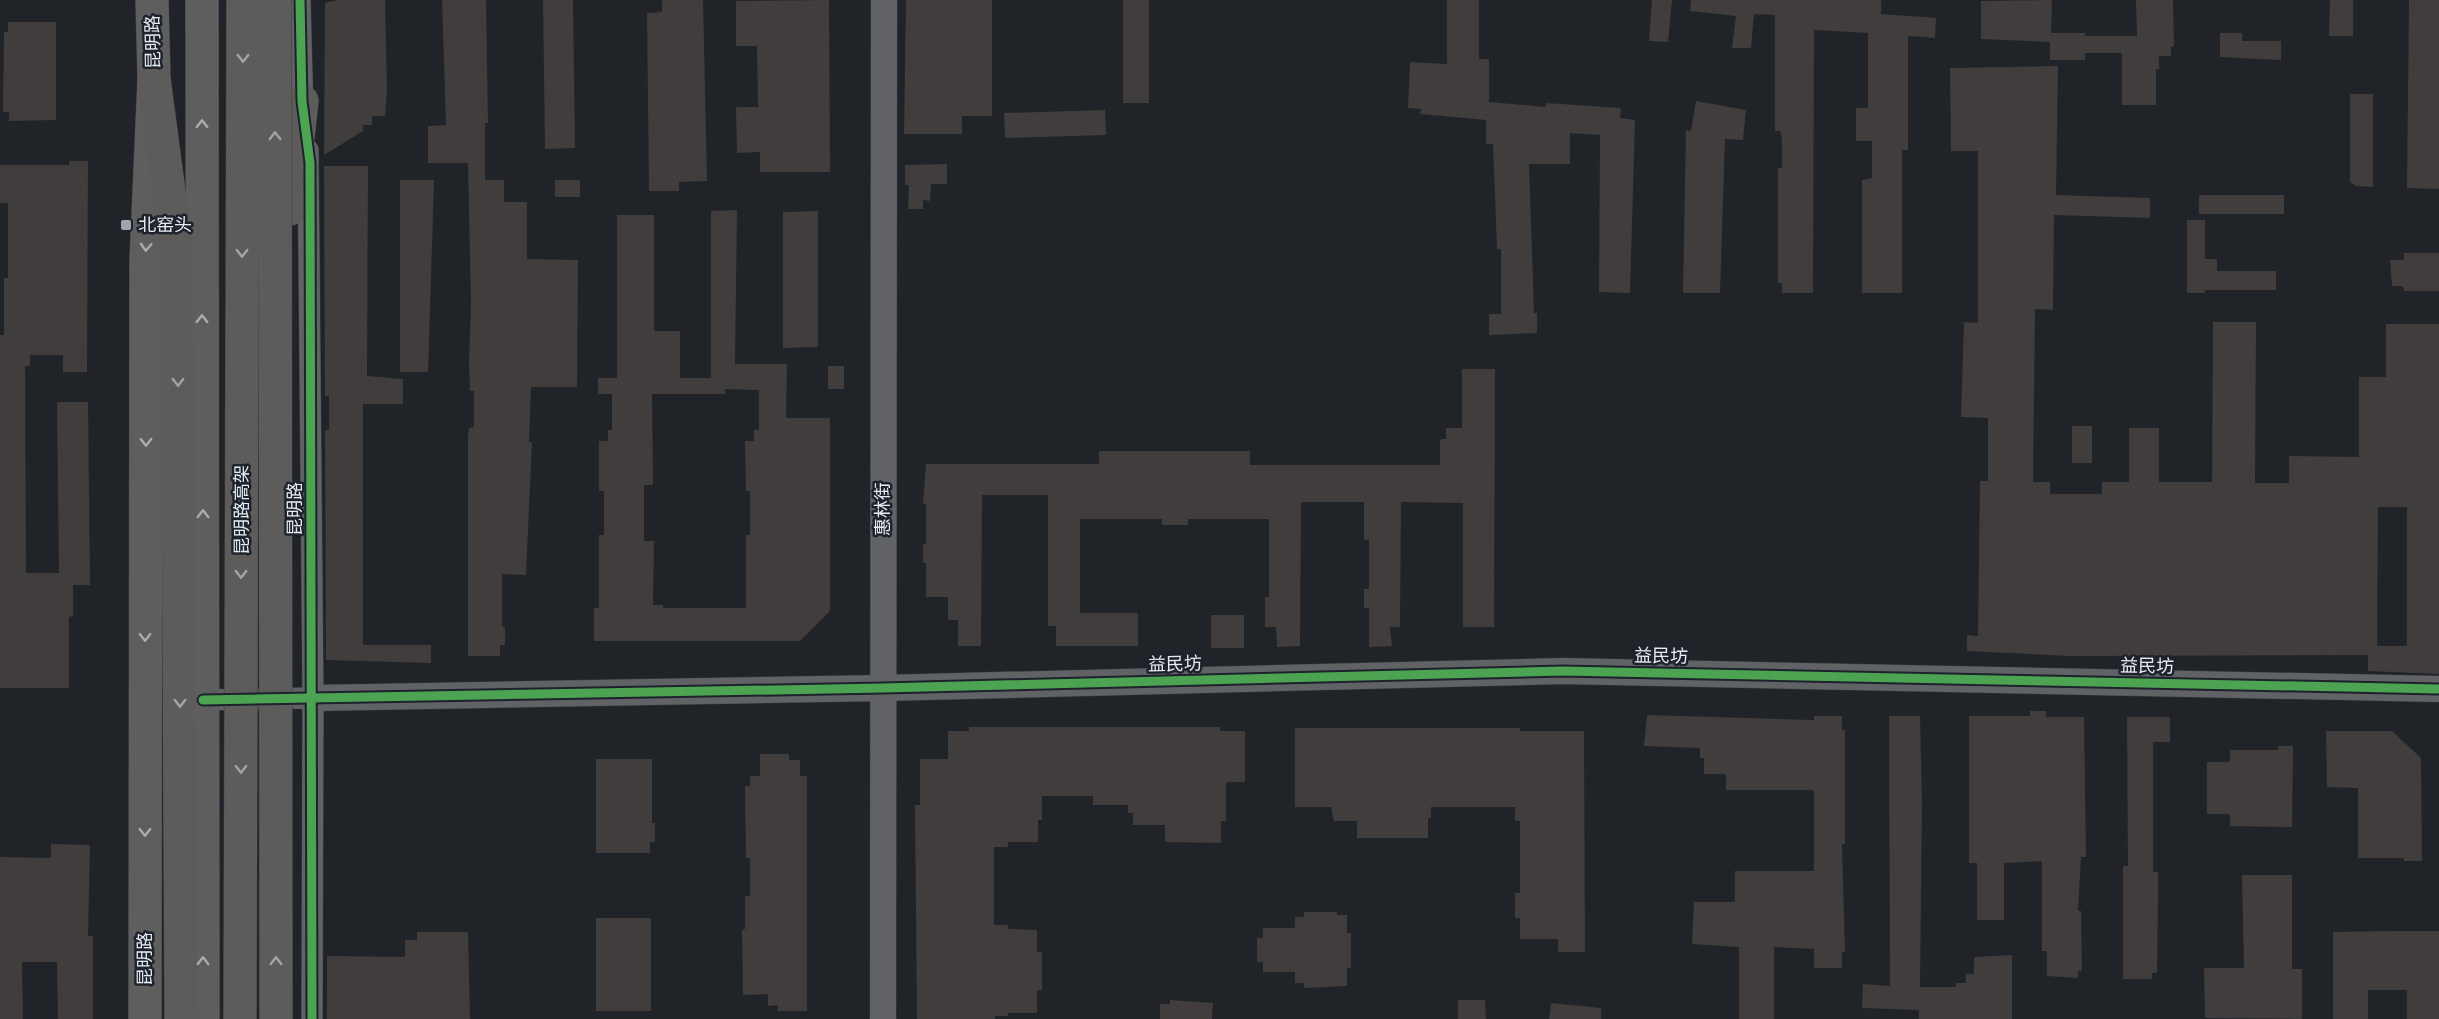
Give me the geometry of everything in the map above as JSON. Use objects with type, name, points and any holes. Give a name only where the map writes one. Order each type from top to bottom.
[{"type":"highway","name":"昆明路高架","points":[[240,1019],[243,0]]},
{"type":"highway","name":"昆明路高架","points":[[274,0],[276,1019]]},
{"type":"highway","points":[[154,79],[177,252],[181,1019]]},
{"type":"highway","points":[[298,1019],[295,681],[289,492],[290,209],[302,101]]},
{"type":"main road","name":"昆明路","points":[[145,1019],[146,260],[154,79],[153,0]]},
{"type":"main road","points":[[202,0],[203,1019]]},
{"type":"street","name":"昆明路","points":[[300,0],[302,101],[310,163],[312,1019]]},
{"type":"street","name":"惠林街","points":[[883,1019],[884,0]]},
{"type":"street","name":"益民坊","points":[[313,698],[883,688],[1563,670],[2439,689]]},
{"type":"street","points":[[203,700],[313,698]]},
{"type":"building","points":[[338,0],[385,0],[387,91],[385,116],[372,116],[372,125],[363,125],[363,131],[324,155],[325,3]]},
{"type":"building","points":[[442,0],[486,0],[488,123],[485,123],[485,180],[504,180],[504,202],[527,202],[527,259],[578,260],[577,387],[531,387],[529,442],[532,442],[526,575],[502,574],[502,627],[505,627],[505,645],[500,645],[500,656],[468,656],[468,435],[469,428],[474,427],[474,391],[470,391],[469,363],[471,304],[468,163],[428,163],[428,126],[446,125]]},
{"type":"building","points":[[543,0],[573,0],[575,148],[545,149]]},
{"type":"building","points":[[662,0],[703,0],[707,181],[679,182],[679,191],[649,191],[647,13],[662,12]]},
{"type":"building","points":[[829,0],[830,172],[760,172],[760,152],[737,153],[736,107],[758,107],[757,46],[736,46],[736,1]]},
{"type":"building","points":[[906,0],[992,0],[992,116],[962,116],[962,134],[904,134]]},
{"type":"building","points":[[1123,0],[1149,0],[1149,103],[1123,103]]},
{"type":"building","points":[[1447,0],[1479,0],[1479,59],[1489,59],[1489,102],[1546,107],[1546,103],[1621,108],[1620,118],[1635,120],[1630,293],[1599,292],[1600,135],[1570,133],[1570,164],[1529,164],[1534,313],[1537,313],[1537,333],[1489,335],[1489,314],[1501,314],[1501,249],[1497,249],[1493,144],[1486,144],[1486,120],[1420,114],[1421,109],[1408,108],[1410,62],[1447,64]]},
{"type":"building","points":[[1652,0],[1672,0],[1668,42],[1649,41]]},
{"type":"building","points":[[1691,0],[1881,0],[1881,14],[1936,18],[1935,38],[1908,36],[1908,150],[1902,150],[1902,293],[1862,293],[1862,180],[1872,178],[1872,141],[1856,141],[1856,108],[1868,108],[1868,33],[1814,30],[1813,293],[1782,293],[1782,283],[1778,283],[1778,168],[1782,168],[1782,138],[1780,131],[1775,131],[1775,15],[1754,14],[1751,48],[1732,48],[1736,16],[1690,11]]},
{"type":"building","points":[[2052,0],[2051,33],[2085,33],[2085,36],[2137,36],[2136,0],[2173,0],[2174,46],[2171,47],[2171,56],[2159,56],[2159,69],[2156,69],[2156,105],[2122,105],[2122,53],[2085,53],[2085,60],[2050,60],[2050,42],[1981,39],[1981,1]]},
{"type":"building","points":[[2330,0],[2353,0],[2353,36],[2329,36]]},
{"type":"building","points":[[2409,0],[2439,0],[2439,189],[2407,188]]},
{"type":"building","points":[[8,22],[56,22],[56,120],[9,121],[9,112],[3,112],[4,32],[8,32]]},
{"type":"building","points":[[2220,33],[2242,33],[2242,41],[2281,41],[2281,60],[2220,57]]},
{"type":"building","points":[[2058,66],[2056,195],[2150,198],[2150,218],[2054,215],[2053,310],[2035,309],[2033,482],[2050,482],[2050,494],[2102,494],[2102,482],[2129,482],[2129,428],[2159,428],[2159,482],[2212,482],[2213,322],[2256,322],[2255,483],[2289,483],[2289,456],[2359,457],[2359,377],[2386,377],[2386,324],[2439,324],[2439,674],[2368,671],[2368,655],[2071,656],[1967,651],[1967,635],[1978,636],[1980,481],[1988,481],[1988,418],[1961,417],[1964,322],[1978,323],[1978,151],[1951,151],[1950,68]],"holes":[[[2378,507],[2407,507],[2407,646],[2377,646]]]},
{"type":"building","points":[[2350,94],[2373,94],[2373,187],[2356,186],[2350,182]]},
{"type":"building","points":[[1696,101],[1746,110],[1743,140],[1725,139],[1720,293],[1683,293],[1686,130],[1691,131]]},
{"type":"building","points":[[1105,110],[1106,135],[1005,138],[1004,113]]},
{"type":"building","points":[[69,161],[88,161],[87,372],[63,372],[63,355],[30,355],[30,366],[25,366],[26,573],[59,573],[57,402],[88,402],[90,585],[73,585],[73,616],[69,617],[69,688],[0,688],[0,335],[4,335],[4,278],[8,278],[8,203],[0,203],[0,165],[69,165]]},
{"type":"building","points":[[947,164],[947,184],[931,184],[930,201],[923,200],[923,209],[908,209],[909,185],[905,185],[905,165]]},
{"type":"building","points":[[324,166],[368,166],[367,376],[403,379],[403,404],[363,404],[363,645],[431,645],[431,663],[326,660],[325,430],[329,430],[329,396],[325,396]]},
{"type":"building","points":[[400,180],[434,180],[428,372],[400,372]]},
{"type":"building","points":[[555,180],[580,180],[580,197],[555,197]]},
{"type":"building","points":[[2199,195],[2284,195],[2284,214],[2199,214]]},
{"type":"building","points":[[737,210],[735,364],[787,364],[786,418],[830,418],[830,611],[800,641],[594,641],[594,608],[599,608],[599,535],[604,535],[604,491],[599,491],[599,441],[608,441],[608,430],[612,430],[612,394],[598,394],[598,378],[617,378],[617,215],[654,215],[654,331],[680,331],[680,378],[711,378],[711,211]],"holes":[[[725,389],[759,390],[759,430],[754,430],[754,441],[745,441],[746,491],[750,491],[750,535],[746,535],[746,608],[663,608],[663,605],[653,605],[654,541],[644,541],[644,485],[653,485],[652,394],[725,394]]]},
{"type":"building","points":[[818,211],[818,347],[783,348],[783,212]]},
{"type":"building","points":[[2187,220],[2205,220],[2205,259],[2217,259],[2217,271],[2276,271],[2276,290],[2205,290],[2205,293],[2187,293]]},
{"type":"building","points":[[2404,253],[2439,253],[2439,291],[2404,291],[2403,286],[2392,286],[2390,260],[2404,260]]},
{"type":"building","points":[[828,366],[844,366],[844,389],[828,389]]},
{"type":"building","points":[[1462,369],[1495,369],[1494,627],[1463,627],[1463,503],[1401,502],[1400,627],[1390,627],[1392,646],[1369,647],[1369,608],[1364,608],[1364,589],[1369,589],[1369,540],[1364,540],[1364,502],[1301,502],[1300,646],[1277,647],[1276,627],[1265,627],[1265,597],[1269,597],[1269,519],[1188,519],[1188,525],[1162,525],[1162,519],[1080,519],[1080,613],[1138,613],[1138,646],[1056,646],[1056,626],[1048,626],[1048,495],[982,495],[981,646],[958,646],[958,620],[948,620],[948,597],[926,597],[926,563],[923,563],[923,544],[926,544],[926,504],[923,504],[926,464],[1099,464],[1099,451],[1250,451],[1250,465],[1440,465],[1440,442],[1441,439],[1446,439],[1446,428],[1462,428]]},
{"type":"building","points":[[2072,426],[2092,426],[2092,463],[2072,463]]},
{"type":"building","points":[[1211,615],[1244,615],[1244,648],[1211,648]]},
{"type":"building","points":[[2030,711],[2046,711],[2046,717],[2084,717],[2086,857],[2081,857],[2078,911],[2081,911],[2082,971],[2078,971],[2078,978],[2047,976],[2047,951],[2042,951],[2042,861],[2004,863],[2004,920],[1977,920],[1977,863],[1969,863],[1969,716],[2030,716]]},
{"type":"building","points":[[1647,715],[1814,720],[1814,716],[1842,716],[1842,730],[1845,730],[1845,844],[1842,844],[1845,952],[1842,952],[1842,968],[1814,968],[1814,949],[1774,947],[1774,1019],[1739,1019],[1739,947],[1692,944],[1694,902],[1735,902],[1735,871],[1814,871],[1814,790],[1726,790],[1726,774],[1704,774],[1704,758],[1700,758],[1700,748],[1644,746]]},
{"type":"building","points":[[1889,716],[1920,716],[1922,801],[1920,987],[1956,987],[1956,983],[1966,983],[1966,974],[1974,974],[1974,957],[2012,955],[2012,1019],[1919,1019],[1919,1010],[1862,1008],[1863,984],[1890,986]]},
{"type":"building","points":[[2127,717],[2170,717],[2170,742],[2153,742],[2153,872],[2158,872],[2158,897],[2157,973],[2152,973],[2152,979],[2123,979],[2123,866],[2128,866]]},
{"type":"building","points":[[969,727],[1220,727],[1220,731],[1245,731],[1245,782],[1226,782],[1226,821],[1221,821],[1221,843],[1165,842],[1165,825],[1133,825],[1133,813],[1128,813],[1128,805],[1093,805],[1093,796],[1042,796],[1042,820],[1038,820],[1038,842],[1008,842],[1008,847],[994,847],[994,925],[1008,925],[1008,929],[1037,930],[1037,952],[1042,952],[1042,990],[1037,990],[1037,1013],[1008,1013],[1008,1016],[995,1016],[995,1019],[917,1019],[915,805],[920,805],[920,759],[948,759],[948,731],[969,731]]},
{"type":"building","points":[[1295,728],[1520,728],[1520,731],[1584,731],[1585,952],[1558,952],[1558,939],[1520,939],[1520,918],[1515,918],[1515,893],[1520,893],[1520,821],[1515,821],[1515,807],[1431,807],[1431,818],[1428,818],[1428,838],[1357,838],[1357,821],[1334,821],[1331,807],[1295,807]]},
{"type":"building","points":[[2326,731],[2392,731],[2421,758],[2422,861],[2404,861],[2404,858],[2358,858],[2358,788],[2327,787]]},
{"type":"building","points":[[2278,746],[2293,746],[2292,827],[2230,826],[2230,814],[2207,814],[2207,762],[2230,762],[2230,750],[2278,750]]},
{"type":"building","points":[[760,754],[789,754],[789,760],[800,760],[800,776],[807,776],[807,1011],[778,1011],[778,1005],[768,1006],[768,994],[743,995],[742,930],[745,929],[745,896],[750,896],[750,858],[746,858],[745,786],[750,786],[750,776],[760,776]]},
{"type":"building","points":[[596,759],[652,759],[652,823],[655,823],[655,842],[650,842],[650,853],[596,853]]},
{"type":"building","points":[[51,844],[90,845],[88,936],[93,936],[93,1019],[58,1019],[57,962],[22,962],[23,1019],[0,1019],[0,857],[51,858]]},
{"type":"building","points":[[2242,875],[2292,875],[2292,969],[2302,969],[2302,1019],[2205,1018],[2204,968],[2244,968]]},
{"type":"building","points":[[1304,912],[1337,912],[1337,915],[1347,915],[1347,933],[1351,933],[1351,968],[1347,968],[1347,986],[1304,988],[1304,983],[1295,983],[1295,972],[1263,972],[1263,962],[1257,962],[1257,938],[1263,938],[1263,928],[1295,928],[1295,917],[1304,917]]},
{"type":"building","points":[[596,918],[651,918],[651,1011],[596,1011]]},
{"type":"building","points":[[2439,931],[2439,1019],[2407,1019],[2407,990],[2368,990],[2368,1019],[2333,1019],[2333,932]]},
{"type":"building","points":[[417,932],[468,932],[470,1019],[327,1019],[327,956],[405,957],[405,940],[417,940]]},
{"type":"building","points":[[1170,1000],[1213,1003],[1212,1019],[1160,1019],[1160,1004],[1170,1004]]},
{"type":"building","points":[[1458,1000],[1485,1000],[1486,1019],[1458,1019]]},
{"type":"building","points":[[1551,1003],[1601,1008],[1601,1019],[1549,1019]]},
{"type":"cycle path","points":[[300,0],[302,101],[310,163],[312,1019]]},
{"type":"cycle path","points":[[203,700],[883,688],[1563,671],[2439,689]]},
{"type":"place","name":"北窑头","points":[[126,225]]}]
